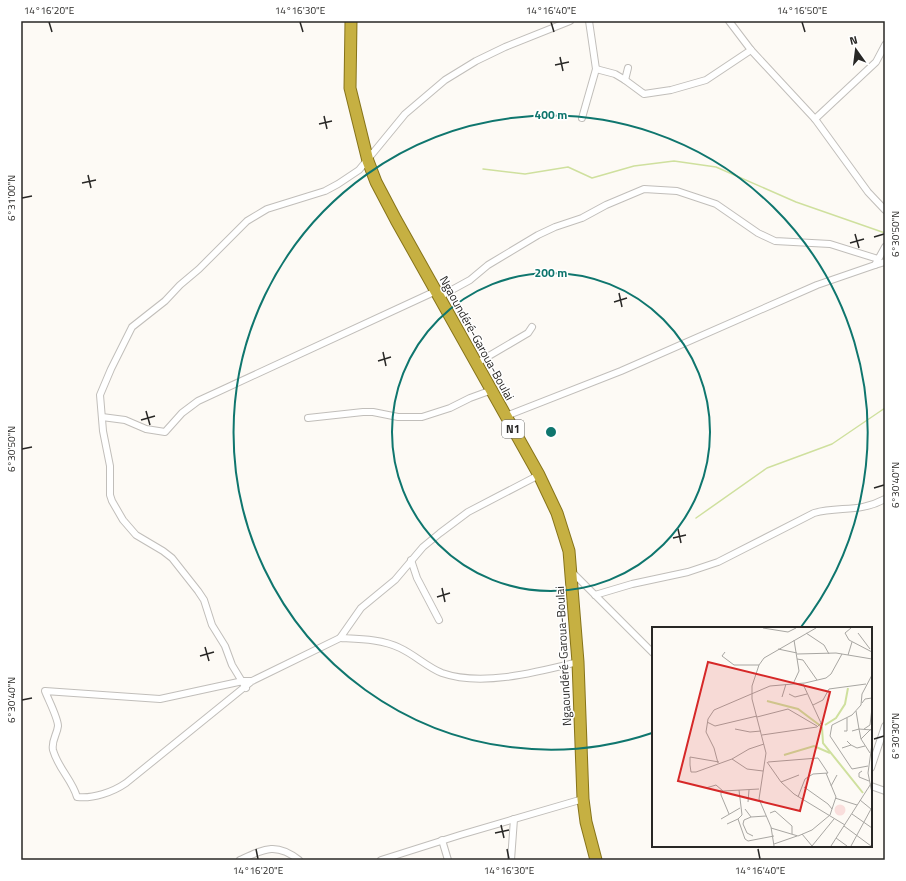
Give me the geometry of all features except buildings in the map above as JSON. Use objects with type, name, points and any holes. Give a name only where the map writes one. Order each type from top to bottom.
[{"type":"highway","name":"Ngaoundéré-Garoua-Boulai","points":[[351,21],[350,88],[368,161],[386,200],[539,475],[557,513],[570,551],[578,662],[582,799],[586,822],[596,860]]},
{"type":"street","points":[[246,688],[232,665],[225,646],[212,625],[204,600],[198,591],[172,558],[136,535],[115,508],[110,496],[110,466],[103,431],[100,395],[132,327],[155,310],[199,270],[247,221],[267,209],[325,191],[359,170],[368,161],[405,114],[446,80],[476,61],[505,47],[570,21]]},
{"type":"street","points":[[582,118],[596,69],[589,21]]},
{"type":"street","points":[[730,21],[751,50],[815,119],[868,192],[885,210]]},
{"type":"street","points":[[815,119],[876,62],[885,45]]},
{"type":"street","points":[[596,69],[615,74],[644,94],[683,87],[706,80],[751,50]]},
{"type":"street","points":[[625,80],[628,68]]},
{"type":"street","points":[[102,417],[125,420],[146,429],[165,432],[182,413],[198,401],[438,294],[462,285],[488,265],[538,235],[555,227],[582,218],[606,205],[644,189],[677,191],[716,204],[758,234],[775,241],[830,244],[877,262],[885,262]]},
{"type":"street","points":[[506,416],[621,371],[818,285],[877,262],[885,247]]},
{"type":"street","points":[[477,363],[528,334],[532,327]]},
{"type":"street","points":[[308,418],[363,412],[373,412],[398,417],[422,417],[450,408],[470,398],[492,390]]},
{"type":"street","points":[[252,681],[243,681],[168,699],[127,698],[95,693],[45,691],[58,726],[52,745],[54,755],[62,771],[74,786],[78,797],[85,798],[114,790],[126,783],[164,750],[246,688],[252,681],[340,638],[361,608],[395,580],[423,547],[468,512],[539,475]]},
{"type":"street","points":[[595,595],[632,584],[688,572],[718,562],[814,513],[822,511],[867,508],[885,499]]},
{"type":"street","points":[[411,560],[416,578],[439,620]]},
{"type":"street","points":[[572,572],[652,652]]},
{"type":"street","points":[[340,638],[373,640],[395,646],[441,672],[459,678],[521,676],[578,662]]},
{"type":"street","points":[[872,765],[885,726]]},
{"type":"street","points":[[872,786],[885,791]]},
{"type":"street","points":[[381,860],[442,840],[582,799]]},
{"type":"street","points":[[511,860],[514,819]]},
{"type":"street","points":[[442,840],[448,860]]},
{"type":"street","points":[[240,860],[265,851],[280,849],[289,852],[299,860]]},
{"type":"waterway","points":[[483,169],[525,174],[568,167],[592,178],[634,166],[674,161],[716,167],[796,202],[885,233]]},
{"type":"waterway","points":[[696,518],[767,468],[832,444],[885,408]]}]
